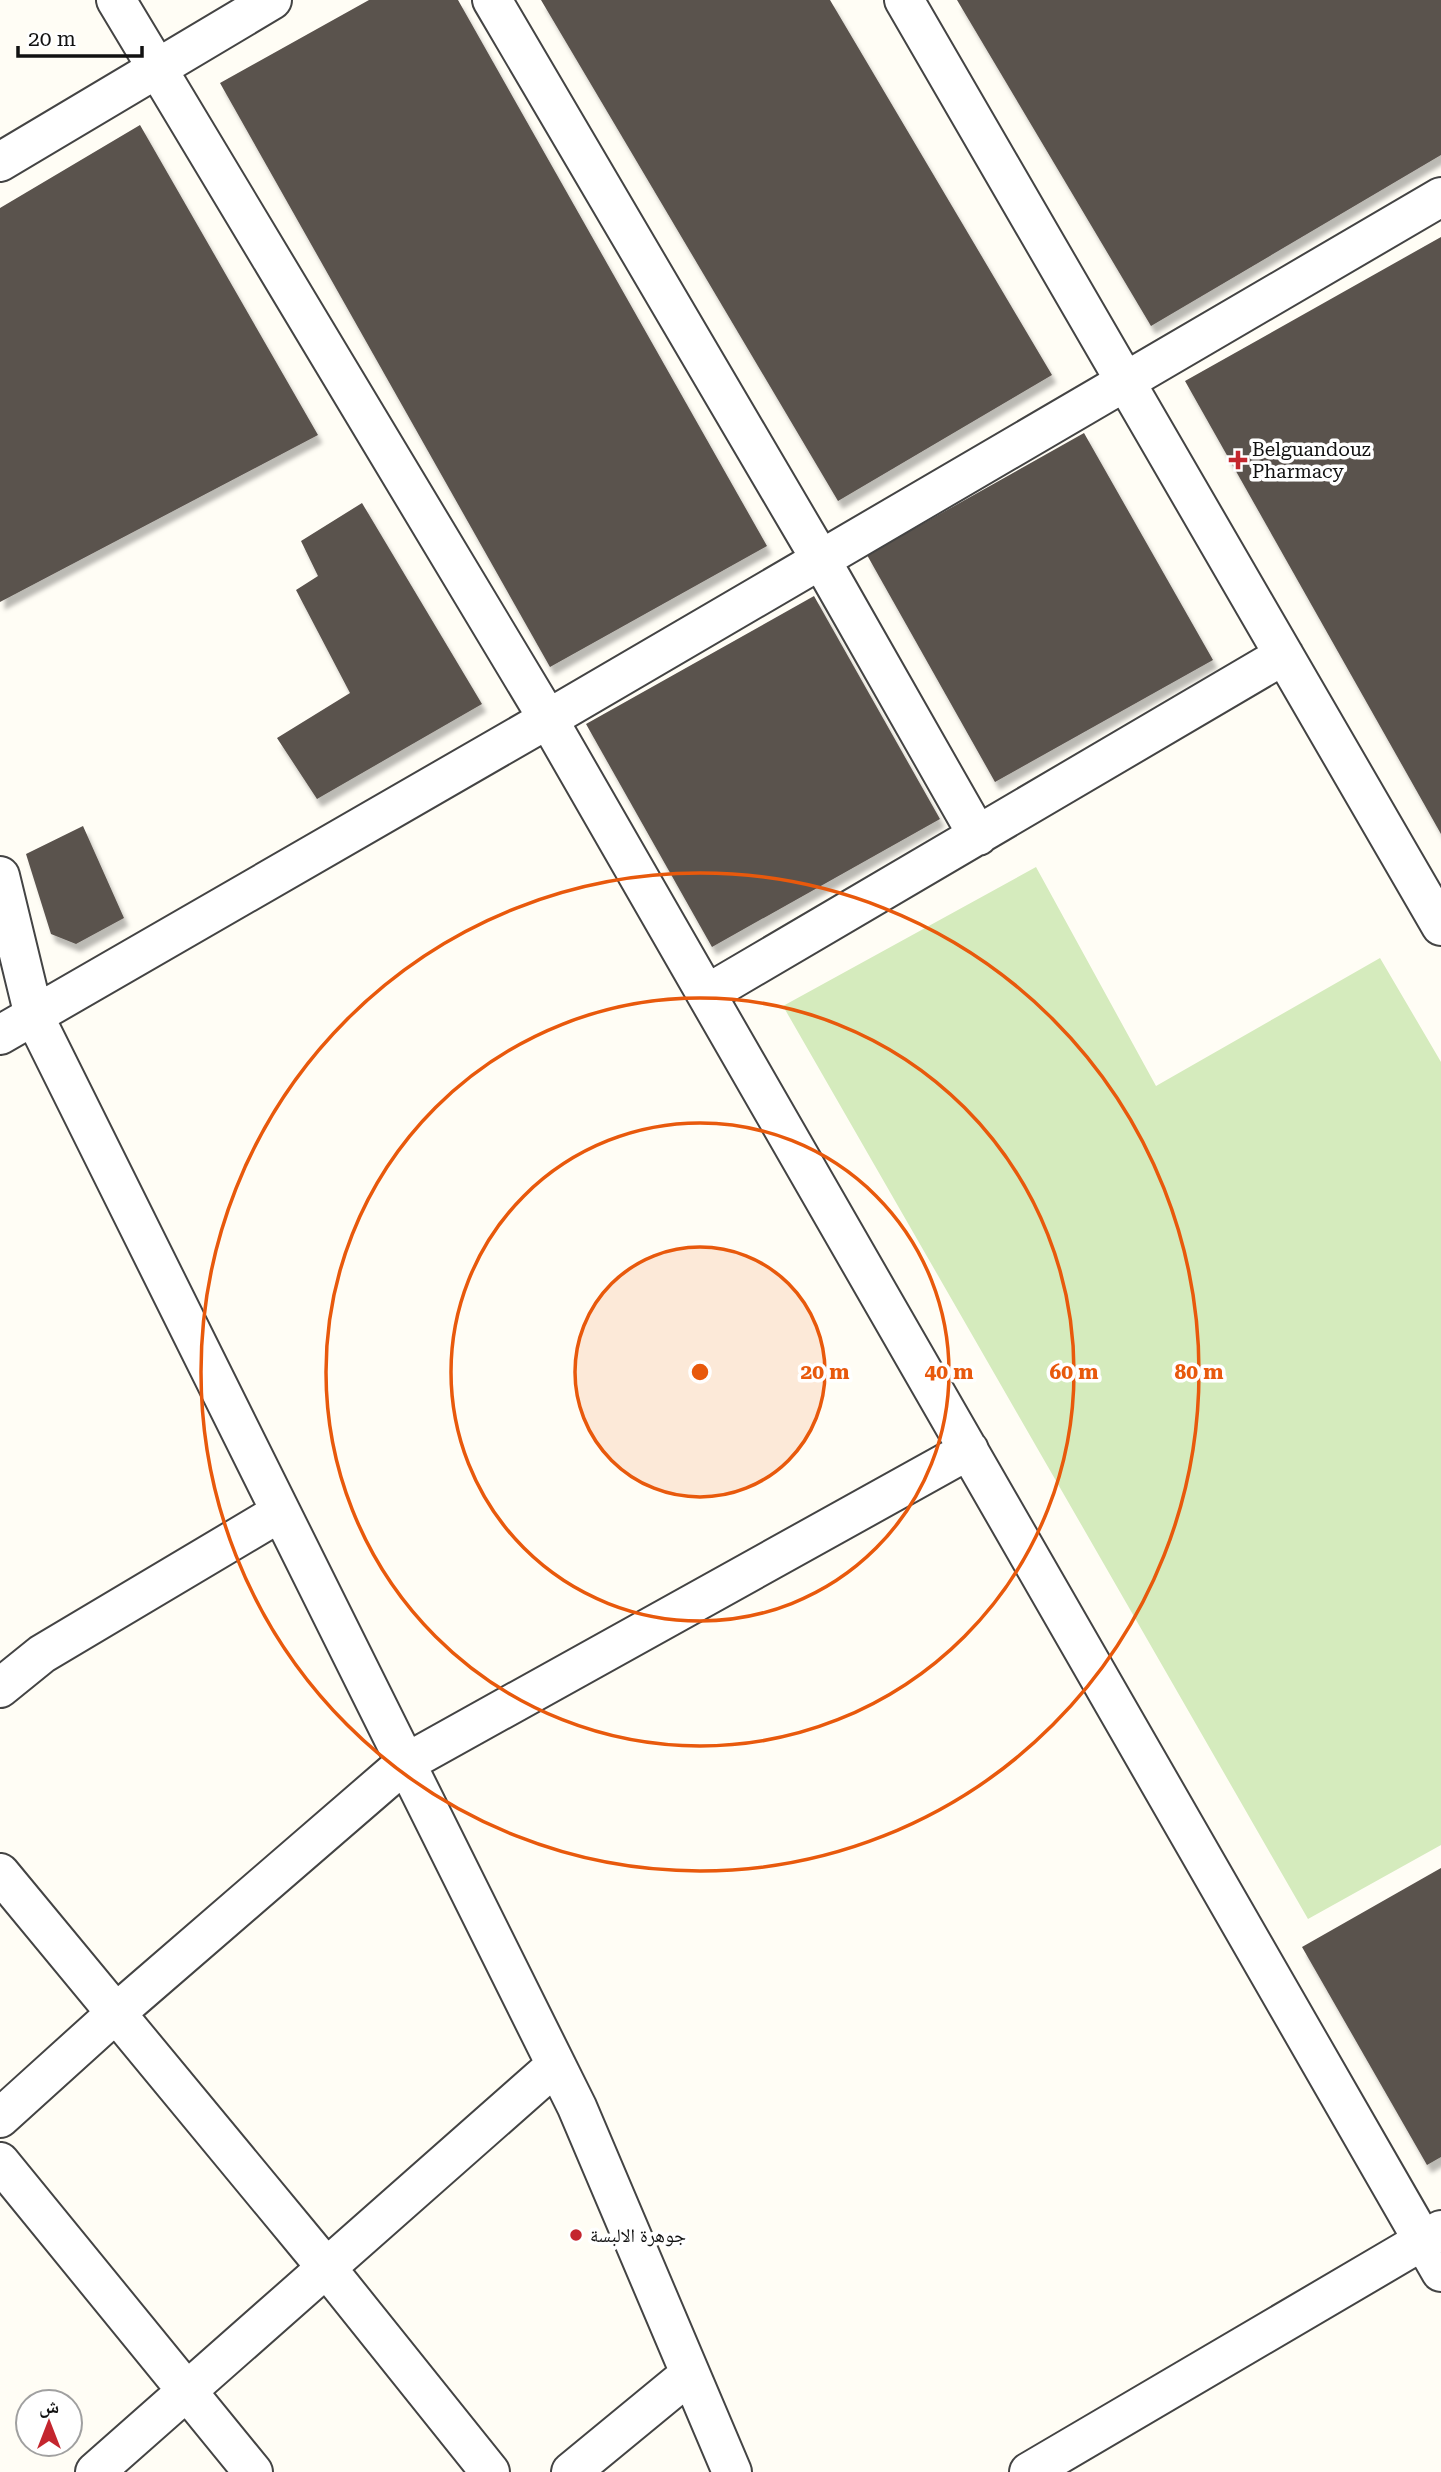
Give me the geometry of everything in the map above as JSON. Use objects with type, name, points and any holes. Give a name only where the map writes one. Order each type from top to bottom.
[{"type":"street","points":[[116,0],[548,719],[969,1450],[1435,2247],[1029,2472]]},
{"type":"street","points":[[0,162],[156,66],[272,0]]},
{"type":"street","points":[[492,0],[821,560],[978,836]]},
{"type":"street","points":[[904,0],[1441,926]]},
{"type":"street","points":[[0,1035],[548,719],[1441,197]]},
{"type":"street","points":[[707,994],[1284,655]]},
{"type":"street","points":[[0,876],[34,1016],[577,2108],[732,2472]]},
{"type":"street","points":[[0,2118],[116,2013],[404,1764],[969,1450]]},
{"type":"street","points":[[0,1688],[42,1654],[279,1513]]},
{"type":"street","points":[[0,1873],[325,2266],[490,2472]]},
{"type":"street","points":[[95,2472],[325,2266],[556,2065]]},
{"type":"street","points":[[0,2162],[253,2472]]},
{"type":"street","points":[[571,2472],[690,2374]]},
{"type":"green space","points":[[1036,867],[1156,1086],[1380,958],[1441,1062],[1441,1845],[1308,1919],[783,1006]]},
{"type":"building","points":[[369,0],[458,0],[767,546],[550,667],[220,83]]},
{"type":"building","points":[[541,0],[830,0],[1052,375],[838,501]]},
{"type":"building","points":[[957,0],[1441,0],[1441,155],[1151,326]]},
{"type":"building","points":[[140,125],[318,435],[0,602],[0,208]]},
{"type":"building","points":[[1441,237],[1441,834],[1185,381]]},
{"type":"building","points":[[1084,433],[1213,660],[995,782],[867,555]]},
{"type":"building","points":[[362,503],[482,704],[317,799],[277,738],[350,693],[296,590],[318,576],[301,541]]},
{"type":"building","points":[[814,596],[940,819],[712,947],[586,724]]},
{"type":"building","points":[[83,826],[124,918],[76,944],[51,934],[26,854]]},
{"type":"building","points":[[1441,1868],[1441,2157],[1427,2165],[1302,1947]]},
{"type":"place","name":"Belguandouz Pharmacy","points":[[1238,460]]},
{"type":"place","name":"جوهرة الالبسة","points":[[576,2235]]}]
